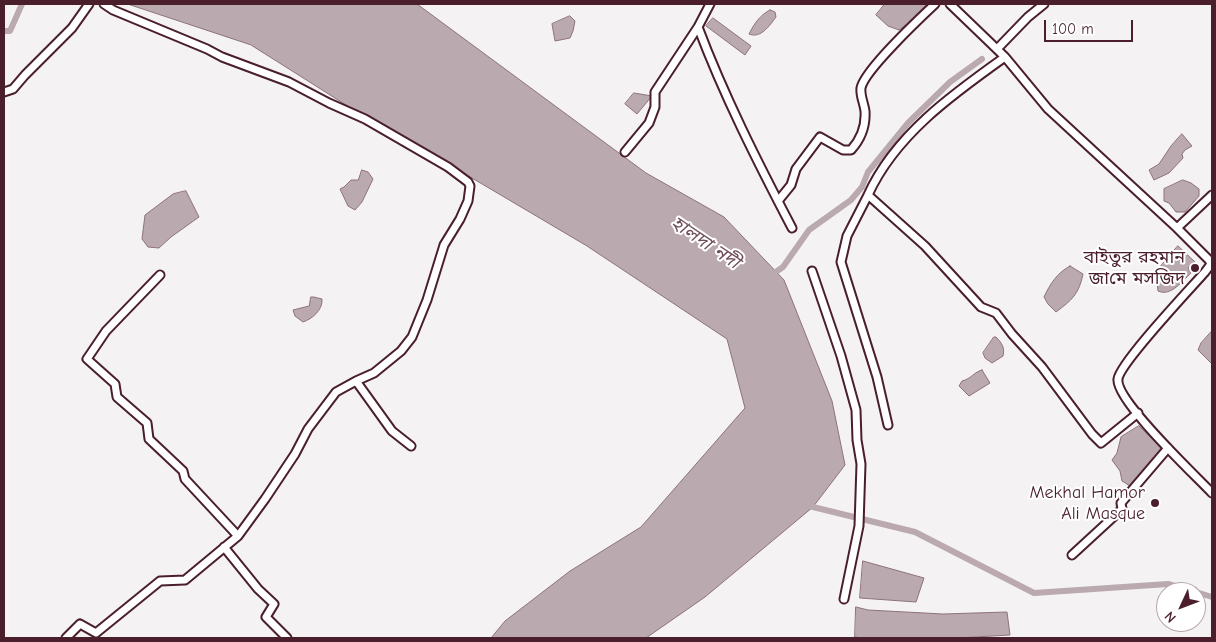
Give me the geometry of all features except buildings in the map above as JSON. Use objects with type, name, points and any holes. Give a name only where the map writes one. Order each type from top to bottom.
[{"type":"street","points":[[4,92],[13,89],[72,28],[89,4]]},
{"type":"street","points":[[66,638],[80,624],[96,633],[160,581],[185,580],[238,536],[294,454],[308,429],[336,392],[374,373],[401,351],[412,337],[427,300],[444,245],[460,220],[468,201],[470,186],[468,182],[448,167],[365,119],[289,82],[222,57],[104,4]]},
{"type":"street","points":[[625,152],[648,123],[655,107],[655,92],[698,27],[710,4]]},
{"type":"street","points":[[778,201],[791,185],[796,169],[820,137],[843,150],[851,150],[860,140],[865,111],[861,87],[868,74],[904,34],[935,4]]},
{"type":"street","points":[[950,4],[1005,57],[1048,109],[1177,228],[1211,263],[1120,371],[1118,380],[1119,389],[1127,402],[1212,493]]},
{"type":"street","points":[[997,49],[1028,17],[1044,4]]},
{"type":"street","points":[[698,27],[710,60],[792,228]]},
{"type":"street","points":[[888,425],[878,377],[841,262],[847,236],[877,176],[914,130],[964,85],[1005,57]]},
{"type":"street","points":[[868,195],[880,208],[888,211],[925,246],[981,307],[996,313],[1042,367],[1092,434],[1101,443],[1138,413]]},
{"type":"street","points":[[1177,228],[1212,195]]},
{"type":"street","points":[[812,271],[841,356],[856,410],[857,440],[861,464],[860,511],[844,599]]},
{"type":"street","points":[[160,275],[106,331],[87,359],[115,384],[117,397],[147,424],[149,439],[182,471],[185,479],[238,536]]},
{"type":"street","points":[[356,381],[392,431],[411,446]]},
{"type":"street","points":[[1072,555],[1122,509],[1120,503],[1168,448]]},
{"type":"street","points":[[224,547],[258,589],[274,604],[266,617],[287,638]]},
{"type":"water","name":"হালদা নদী","points":[[128,4],[417,4],[646,173],[724,217],[784,280],[832,401],[845,465],[813,507],[705,597],[646,638],[491,638],[505,621],[570,571],[641,527],[745,408],[727,339],[587,246],[365,117],[251,45]]},
{"type":"water","points":[[885,4],[928,5],[917,17],[899,30],[888,26],[876,15]]},
{"type":"water","points":[[770,10],[775,12],[776,17],[768,27],[757,35],[749,34],[763,14]]},
{"type":"water","points":[[570,16],[575,21],[570,38],[555,41],[552,24]]},
{"type":"water","points":[[713,18],[751,46],[745,55],[706,26]]},
{"type":"water","points":[[634,93],[652,96],[637,114],[625,104]]},
{"type":"water","points":[[1182,134],[1192,146],[1185,150],[1182,154],[1183,158],[1169,173],[1154,180],[1149,170],[1159,164]]},
{"type":"water","points":[[362,170],[368,172],[373,179],[362,202],[355,210],[348,206],[340,189],[351,180],[358,180]]},
{"type":"water","points":[[1183,180],[1199,189],[1199,196],[1185,212],[1176,212],[1169,203],[1164,201],[1164,189]]},
{"type":"water","points":[[186,191],[199,217],[159,248],[148,247],[142,239],[145,215],[173,194]]},
{"type":"water","points":[[1178,246],[1195,262],[1188,268],[1191,273],[1172,290],[1167,292],[1158,291],[1156,272]]},
{"type":"water","points":[[1070,266],[1083,274],[1081,281],[1074,296],[1056,312],[1044,297],[1054,279]]},
{"type":"water","points":[[311,297],[322,299],[321,307],[310,319],[303,322],[295,316],[293,310],[309,306]]},
{"type":"water","points":[[1212,331],[1212,364],[1198,350],[1201,343]]},
{"type":"water","points":[[994,337],[1001,344],[1004,353],[1003,356],[992,363],[985,358],[983,353]]},
{"type":"water","points":[[982,370],[990,383],[969,396],[959,386],[962,381]]},
{"type":"water","points":[[1139,426],[1161,447],[1158,455],[1130,486],[1122,481],[1120,471],[1112,460],[1117,453],[1121,437]]},
{"type":"water","points":[[863,561],[924,578],[916,602],[860,598]]},
{"type":"water","points":[[856,607],[868,610],[943,614],[1007,612],[1010,635],[957,638],[855,637]]},
{"type":"waterway","points":[[4,31],[10,31],[22,4]]},
{"type":"waterway","points":[[770,276],[783,267],[809,230],[851,200],[862,187],[868,172],[908,123],[950,82],[982,59]]},
{"type":"waterway","points":[[807,504],[915,532],[1034,593],[1156,585]]},
{"type":"waterway","points":[[1206,595],[1212,597]]},
{"type":"place","name":"বাইতুর রহমান জা‌মে মস‌জিদ","points":[[1195,268]]},
{"type":"place","name":"Mekhal Hamor Ali Masque","points":[[1155,503]]}]
